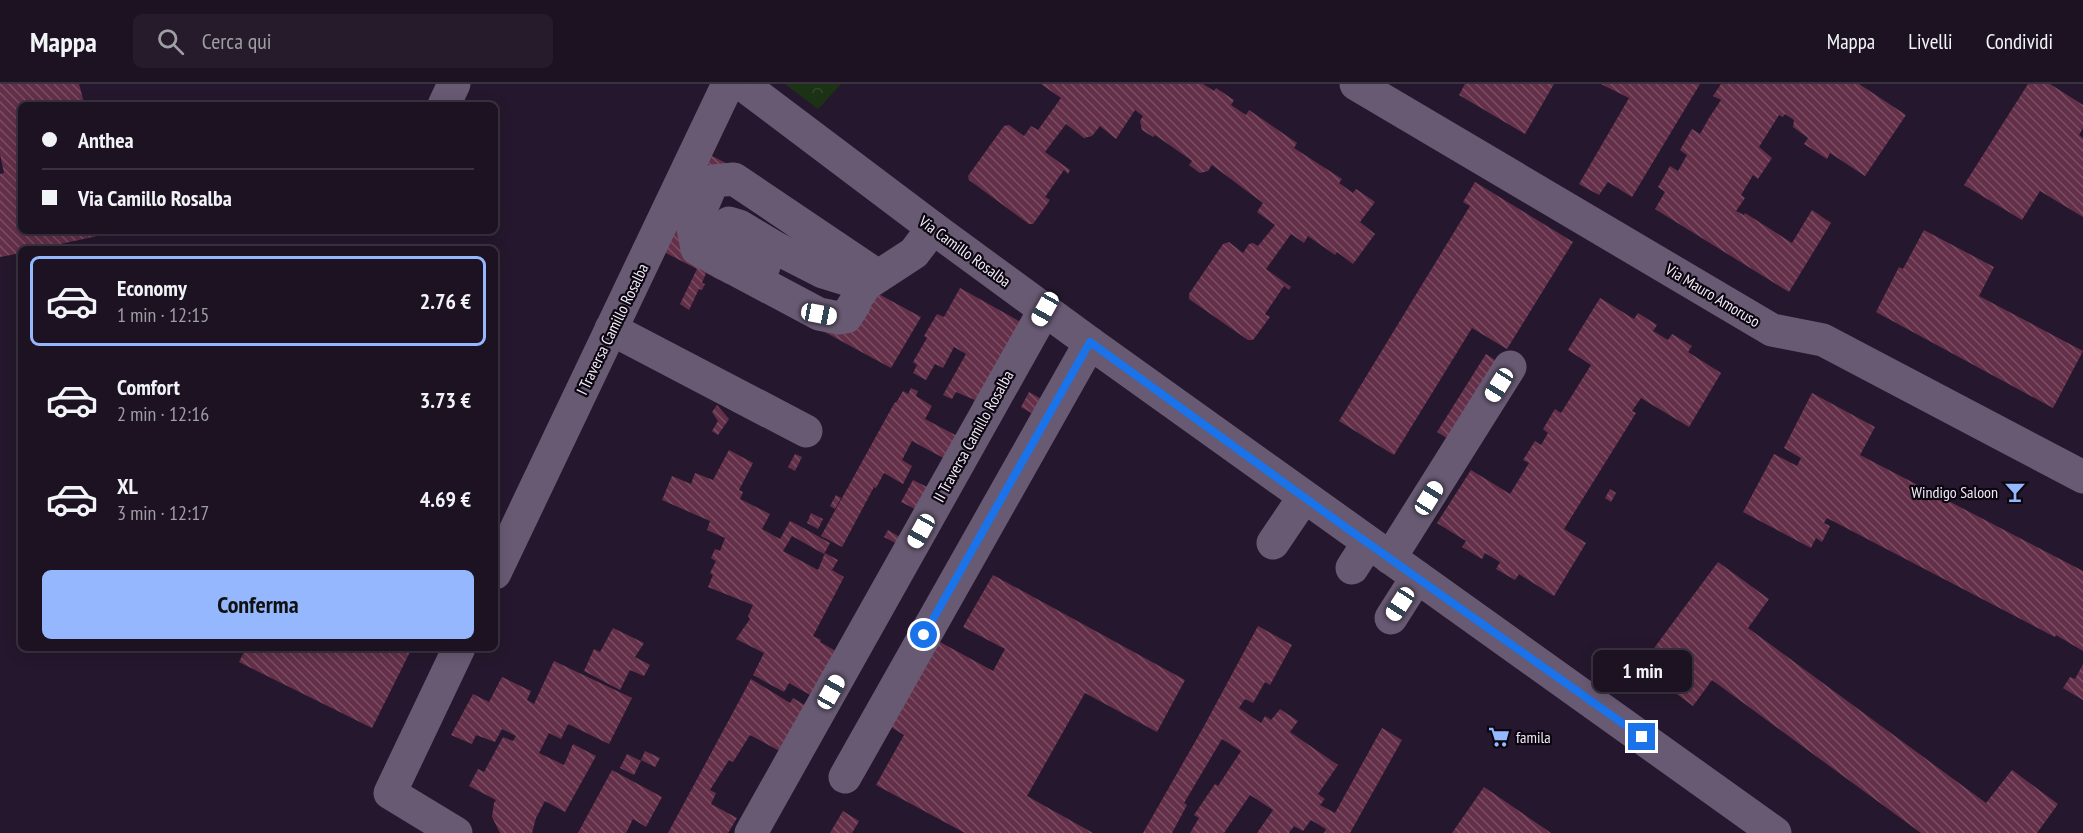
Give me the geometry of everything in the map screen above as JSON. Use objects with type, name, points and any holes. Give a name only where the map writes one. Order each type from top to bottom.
[{"type":"street","points":[[445,102],[454,84]]},
{"type":"street","name":"I Traversa Camillo Rosalba","points":[[498,567],[728,84]]},
{"type":"street","name":"Via Camillo Rosalba","points":[[742,84],[933,228],[1304,497],[1370,556],[1417,577],[1775,833]]},
{"type":"street","name":"Via Mauro Amoruso","points":[[1369,87],[1772,330],[1823,340],[2083,477]]},
{"type":"street","points":[[866,288],[734,179],[713,181],[693,228],[697,249],[819,314],[846,317],[866,288],[914,253],[933,228]]},
{"type":"street","name":"II Traversa Camillo Rosalba","points":[[751,833],[1045,309]]},
{"type":"street","points":[[611,329],[806,431]]},
{"type":"street","points":[[845,777],[1090,342]]},
{"type":"street","points":[[1370,556],[1510,367]]},
{"type":"street","points":[[1273,543],[1304,497]]},
{"type":"street","points":[[1391,618],[1417,577]]},
{"type":"street","points":[[456,833],[390,793],[458,651]]},
{"type":"green space","points":[[785,84],[841,84],[818,109]]},
{"type":"building","points":[[0,84],[79,84],[84,102],[18,102],[18,234],[107,234],[51,246],[18,246],[18,254],[0,257],[0,174],[4,173],[0,154]]},
{"type":"building","points":[[1041,84],[1203,84],[1214,91],[1216,88],[1234,100],[1231,105],[1246,115],[1249,110],[1297,143],[1294,148],[1342,179],[1339,183],[1353,193],[1356,189],[1375,202],[1360,222],[1375,234],[1353,264],[1337,252],[1335,255],[1308,236],[1304,243],[1291,234],[1266,269],[1291,287],[1289,290],[1284,286],[1265,314],[1270,317],[1253,340],[1248,340],[1189,299],[1189,294],[1223,244],[1229,242],[1243,253],[1249,244],[1253,243],[1258,246],[1275,225],[1257,212],[1263,203],[1212,165],[1208,171],[1200,173],[1189,165],[1192,161],[1155,135],[1153,137],[1142,130],[1140,121],[1143,116],[1135,110],[1116,139],[1100,126],[1092,136],[1084,138],[1066,124],[1045,152],[1070,170],[1068,174],[1064,170],[1045,197],[1050,200],[1033,224],[1029,224],[969,180],[968,176],[1004,126],[1009,125],[1024,136],[1031,126],[1038,130],[1061,98]]},
{"type":"building","points":[[1465,84],[1554,84],[1525,134],[1459,95]]},
{"type":"building","points":[[1601,84],[1700,84],[1632,197],[1608,182],[1599,195],[1579,184],[1629,98]]},
{"type":"building","points":[[1721,84],[1859,84],[1906,115],[1865,176],[1830,153],[1827,159],[1804,144],[1808,138],[1793,127],[1794,120],[1785,114],[1783,117],[1779,115],[1759,147],[1772,158],[1758,179],[1753,175],[1741,195],[1745,198],[1736,211],[1744,215],[1745,213],[1792,243],[1812,210],[1831,223],[1789,292],[1655,209],[1665,192],[1658,187],[1670,166],[1678,171],[1687,155],[1680,150],[1692,129],[1700,134],[1721,100],[1713,96]]},
{"type":"building","points":[[2028,84],[2050,84],[2083,105],[2083,128],[2079,135],[2083,138],[2083,217],[2040,191],[2022,220],[1964,185]]},
{"type":"building","points":[[708,154],[728,164],[706,228],[837,312],[873,291],[921,317],[891,368],[729,280],[727,284],[706,273],[702,283],[705,284],[702,290],[699,289],[689,310],[680,304],[697,269],[662,251]]},
{"type":"building","points":[[1475,182],[1573,242],[1507,349],[1472,328],[1394,455],[1339,421],[1470,206],[1463,202]]},
{"type":"building","points":[[1924,230],[1994,267],[1979,296],[2083,351],[2053,408],[1876,312],[1899,267],[1903,269]]},
{"type":"building","points":[[960,288],[1026,325],[980,406],[973,403],[975,400],[956,392],[952,399],[943,395],[966,354],[954,347],[943,368],[935,364],[926,380],[913,373],[917,365],[913,362],[927,338],[924,336],[937,314],[944,317]]},
{"type":"building","points":[[1600,298],[1634,319],[1638,313],[1657,325],[1653,331],[1668,340],[1672,334],[1692,346],[1688,352],[1721,373],[1689,427],[1641,398],[1632,411],[1636,413],[1564,529],[1586,543],[1554,596],[1519,574],[1515,580],[1496,569],[1500,562],[1485,553],[1482,559],[1462,547],[1466,541],[1437,523],[1471,470],[1510,494],[1529,463],[1523,460],[1535,441],[1541,445],[1548,433],[1543,429],[1555,409],[1561,413],[1591,365],[1568,350]]},
{"type":"building","points":[[1486,354],[1498,362],[1450,440],[1437,432]]},
{"type":"building","points":[[911,388],[918,391],[916,396],[932,406],[925,419],[961,438],[949,461],[912,441],[902,460],[912,466],[903,484],[884,473],[842,547],[821,536],[895,402],[903,391],[908,394]]},
{"type":"building","points":[[1029,392],[1043,400],[1035,415],[1021,407]]},
{"type":"building","points":[[1812,393],[1875,427],[1860,455],[2083,571],[2083,651],[1827,518],[1824,523],[1830,526],[1822,542],[1816,538],[1811,548],[1743,512],[1774,454],[1797,466],[1801,458],[1784,448]]},
{"type":"building","points":[[717,405],[729,419],[718,435],[712,431],[718,421],[712,412]]},
{"type":"building","points":[[729,450],[753,463],[739,490],[743,492],[740,499],[770,514],[762,529],[780,539],[790,521],[830,543],[824,554],[792,536],[783,551],[818,570],[825,553],[838,560],[832,570],[844,577],[813,636],[846,657],[821,701],[789,683],[784,692],[753,675],[764,653],[736,639],[750,619],[748,616],[753,605],[708,587],[713,575],[710,573],[716,561],[711,558],[715,549],[720,551],[725,538],[707,530],[710,521],[662,500],[672,476],[691,484],[695,473],[713,480]]},
{"type":"building","points":[[795,454],[802,457],[795,471],[788,467]]},
{"type":"building","points":[[913,480],[933,490],[921,512],[901,502]]},
{"type":"building","points":[[1610,489],[1616,493],[1611,502],[1605,498]]},
{"type":"building","points":[[836,495],[841,498],[835,509],[830,506]]},
{"type":"building","points":[[811,513],[823,519],[818,529],[807,523]]},
{"type":"building","points":[[888,530],[908,542],[905,548],[884,537]]},
{"type":"building","points":[[1718,562],[1769,599],[1748,628],[1986,803],[2012,770],[2058,804],[2037,833],[1921,833],[1712,680],[1693,706],[1640,667]]},
{"type":"building","points":[[993,575],[1185,680],[1157,732],[1085,693],[1027,796],[1093,833],[965,833],[876,785],[904,735],[891,727],[940,642],[993,671],[1005,649],[963,627]]},
{"type":"building","points":[[1258,626],[1292,645],[1270,685],[1265,682],[1253,703],[1245,699],[1239,708],[1261,723],[1265,716],[1271,720],[1280,709],[1298,721],[1290,732],[1338,765],[1318,794],[1325,799],[1320,805],[1335,813],[1382,728],[1402,740],[1350,833],[1324,833],[1326,829],[1311,820],[1303,831],[1294,826],[1289,833],[1257,833],[1273,810],[1250,795],[1224,833],[1190,833],[1199,818],[1194,815],[1215,784],[1218,786],[1241,751],[1222,739],[1184,803],[1187,805],[1172,833],[1143,833],[1203,728]]},
{"type":"building","points":[[613,628],[644,643],[635,657],[650,665],[644,676],[630,670],[620,690],[584,671],[594,649],[600,652]]},
{"type":"building","points":[[244,651],[410,651],[372,728],[239,662]]},
{"type":"building","points":[[554,661],[632,698],[609,744],[568,724],[561,739],[549,733],[539,753],[564,765],[573,744],[596,756],[565,812],[545,801],[536,818],[532,833],[500,833],[492,817],[496,800],[469,786],[478,769],[484,772],[503,737],[513,741],[516,736],[502,729],[495,742],[476,735],[472,744],[451,735],[473,694],[489,702],[502,677],[531,691],[527,700],[534,704]]},
{"type":"building","points":[[2083,664],[2083,700],[2063,688],[2070,677],[2075,679]]},
{"type":"building","points":[[751,679],[790,703],[793,698],[816,712],[785,754],[750,735],[733,762],[729,760],[710,790],[716,793],[711,804],[737,818],[728,833],[668,833]]},
{"type":"building","points":[[645,751],[660,758],[655,767],[641,760]]},
{"type":"building","points":[[627,754],[641,761],[634,775],[620,768]]},
{"type":"building","points":[[612,770],[662,797],[646,827],[633,819],[626,833],[578,833]]},
{"type":"building","points":[[1484,787],[1551,833],[1452,833]]},
{"type":"building","points":[[843,811],[859,821],[852,833],[830,833]]},
{"type":"place","name":"Windigo Saloon","points":[[2015,492]]},
{"type":"place","name":"famila","points":[[1499,737]]},
{"type":"route","points":[[924,635],[1090,342],[1341,524],[1642,737]]}]
